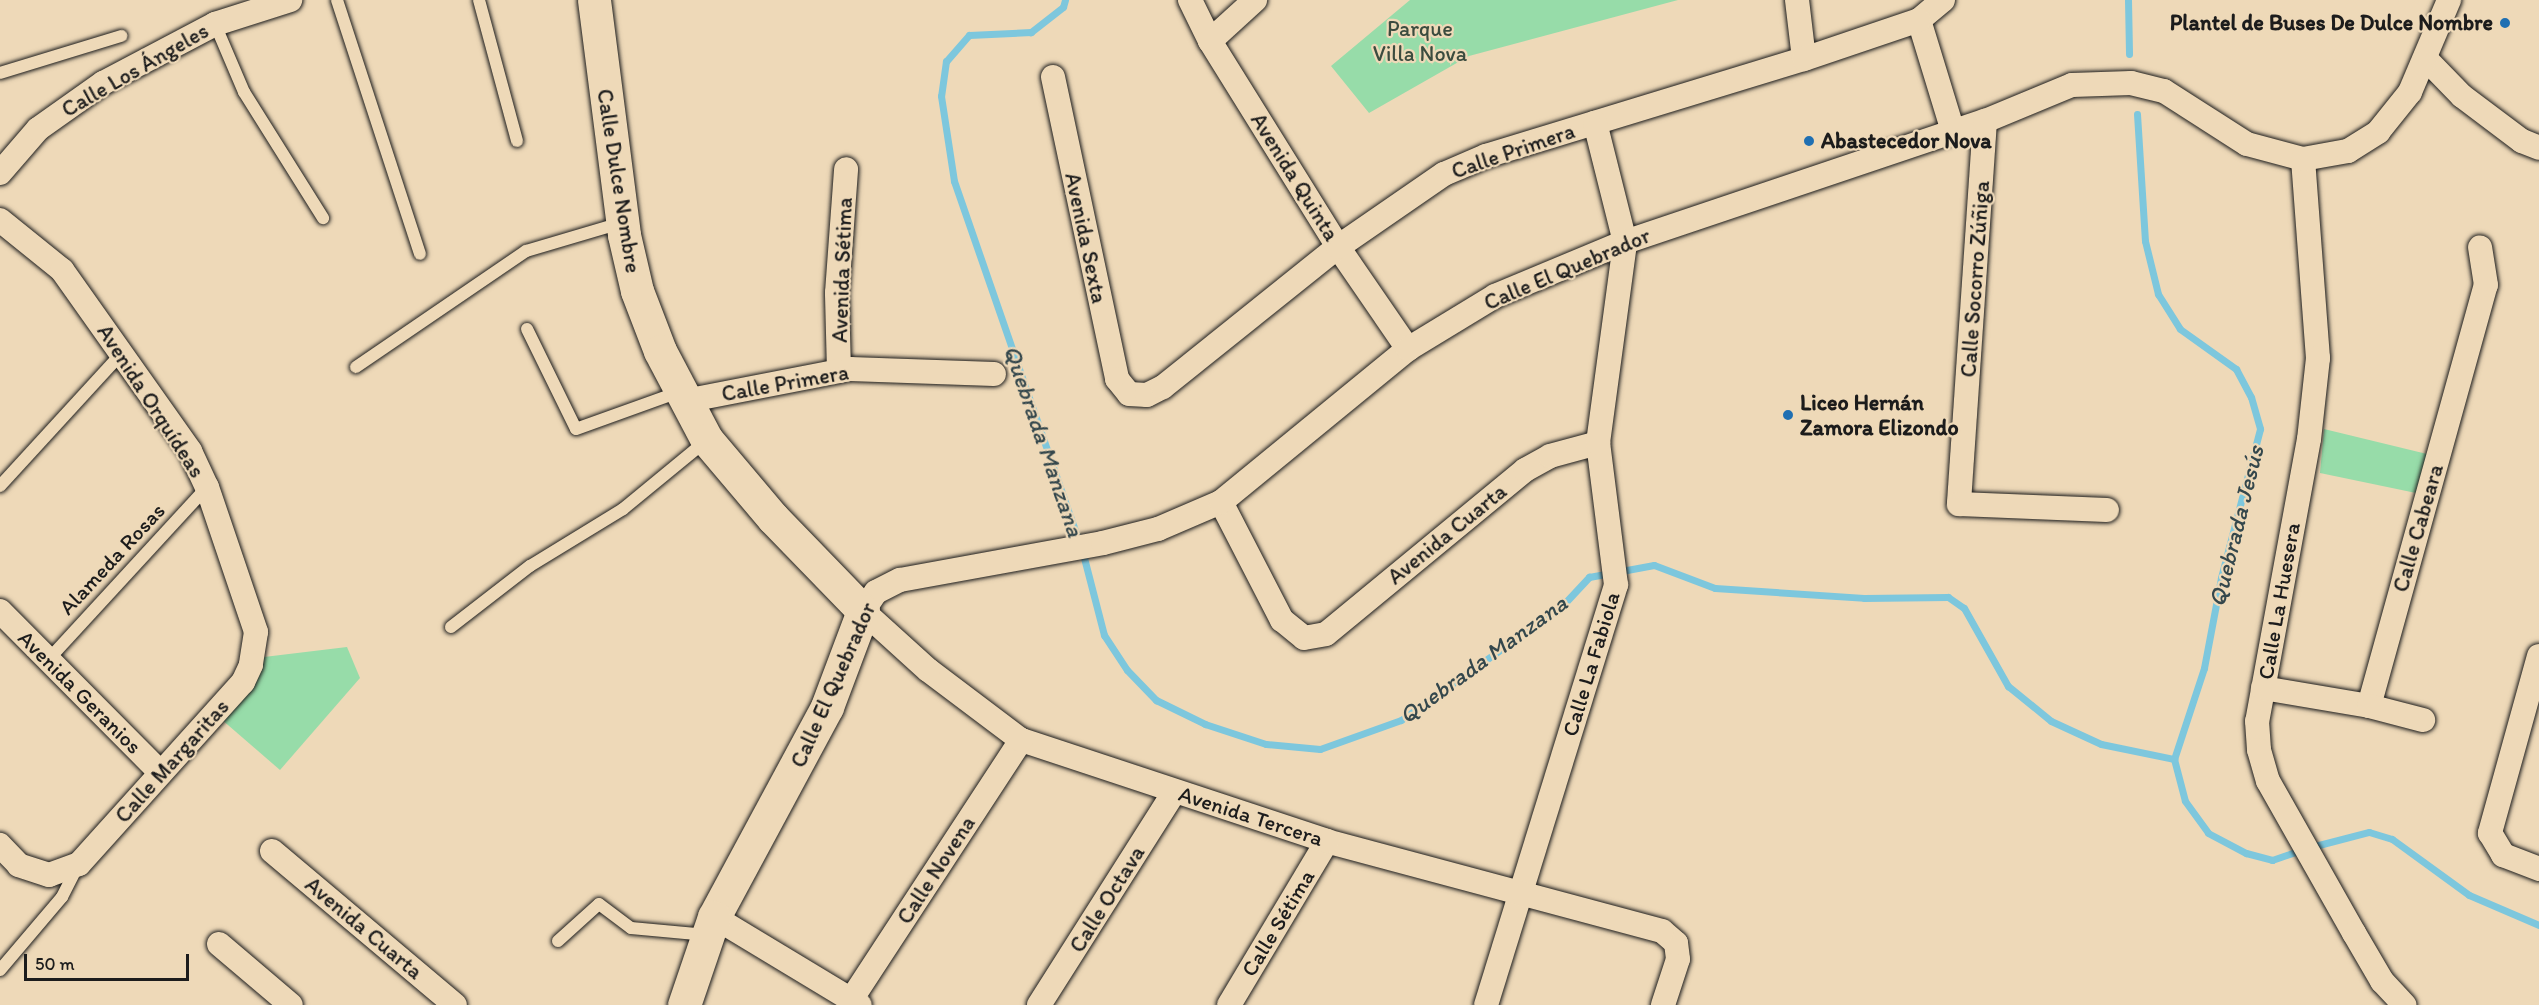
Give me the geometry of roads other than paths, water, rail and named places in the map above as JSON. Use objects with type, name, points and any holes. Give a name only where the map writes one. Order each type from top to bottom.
[{"type":"street","name":"Calle Los Ángeles","points":[[0,172],[38,129],[75,100],[215,24],[290,0]]},
{"type":"street","name":"Calle Dulce Nombre","points":[[594,0],[622,223],[637,291],[683,396],[707,440],[773,518],[863,611]]},
{"type":"street","name":"Avenida Quinta","points":[[1190,0],[1210,41],[1338,247],[1408,349]]},
{"type":"street","points":[[1210,41],[1255,0]]},
{"type":"street","points":[[1797,0],[1804,59]]},
{"type":"street","name":"Calle Primera","points":[[1129,394],[1147,395],[1163,387],[1338,247],[1444,174],[1486,156],[1804,59],[1918,20],[1943,0]]},
{"type":"street","name":"Calle El Quebrador","points":[[684,1005],[712,926],[822,717],[863,611],[876,592],[900,580],[1070,547],[1103,543],[1158,529],[1221,502],[1408,349],[1495,296],[1625,242],[1985,121],[2072,85],[2131,83],[2164,91],[2247,144],[2303,159],[2362,145],[2410,92],[2449,0]]},
{"type":"street","points":[[1918,20],[1953,132]]},
{"type":"street","points":[[2425,58],[2462,96],[2522,141],[2539,148]]},
{"type":"street","name":"Avenida Sexta","points":[[1053,77],[1110,353],[1117,379],[1129,394]]},
{"type":"street","name":"Calle Socorro Zúñiga","points":[[1985,121],[1959,504],[2107,510]]},
{"type":"street","points":[[1595,123],[1625,242]]},
{"type":"street","name":"Calle La Huesera","points":[[2303,159],[2318,358],[2309,439],[2257,721],[2259,750],[2268,781],[2382,981],[2404,1005]]},
{"type":"street","name":"Avenida Sétima","points":[[839,371],[837,293],[846,169]]},
{"type":"street","name":"Avenida Orquídeas","points":[[0,220],[62,270],[190,451],[207,487],[256,632],[255,650]]},
{"type":"street","name":"Calle La Fabiola","points":[[1486,1005],[1616,585],[1615,554],[1599,443],[1625,242]]},
{"type":"street","name":"Calle Cabeara","points":[[2368,706],[2486,285],[2480,247]]},
{"type":"street","name":"Calle Primera","points":[[683,396],[839,371],[994,374]]},
{"type":"street","name":"Avenida Cuarta","points":[[1221,502],[1282,620],[1304,639],[1326,634],[1524,470],[1550,456],[1599,443]]},
{"type":"street","name":"Avenida Geranios","points":[[0,611],[161,773]]},
{"type":"street","name":"Avenida Tercera","points":[[863,611],[928,670],[1022,740],[1327,841],[1520,895],[1662,931],[1676,943],[1678,959],[1663,1005]]},
{"type":"street","name":"Calle Margaritas","points":[[79,864],[243,682],[255,650]]},
{"type":"street","points":[[2539,656],[2531,710],[2490,833],[2503,855],[2539,869]]},
{"type":"street","points":[[2263,688],[2368,706],[2423,720]]},
{"type":"street","name":"Calle Novena","points":[[856,1002],[1022,740]]},
{"type":"street","name":"Calle Octava","points":[[1039,1005],[1174,792]]},
{"type":"street","name":"Calle Sétima","points":[[1229,1005],[1327,841]]},
{"type":"street","points":[[0,845],[20,865],[50,875],[79,864]]},
{"type":"street","name":"Avenida Cuarta","points":[[272,851],[455,1005]]},
{"type":"street","points":[[712,926],[856,1002]]},
{"type":"street","points":[[219,944],[291,1005]]},
{"type":"lane","points":[[337,0],[420,254]]},
{"type":"lane","points":[[479,0],[517,141]]},
{"type":"lane","points":[[215,24],[244,92],[323,218]]},
{"type":"lane","points":[[0,73],[121,36]]},
{"type":"lane","points":[[356,367],[526,251],[622,223]]},
{"type":"lane","points":[[527,329],[576,429],[683,396]]},
{"type":"lane","points":[[0,486],[122,353]]},
{"type":"lane","points":[[451,627],[530,566],[622,509],[707,440]]},
{"type":"lane","name":"Alameda Rosas","points":[[48,660],[207,487]]},
{"type":"lane","points":[[0,970],[62,897],[79,864]]},
{"type":"lane","points":[[558,941],[599,904],[639,930],[712,926]]},
{"type":"waterway","name":"Quebrada Manzana","points":[[1065,0],[1063,7],[1031,32],[969,35],[946,61],[941,96],[954,181],[1082,550],[1104,635],[1127,670],[1156,700],[1205,724],[1266,744],[1320,749],[1401,720],[1562,606],[1589,577],[1654,565],[1715,588],[1864,598],[1948,597],[1964,608],[2008,686],[2051,721],[2101,744],[2174,759]]},
{"type":"waterway","name":"Quebrada Jesús","points":[[2128,0],[2129,54]]},
{"type":"waterway","name":"Quebrada Jesús","points":[[2137,114],[2145,241],[2158,294],[2180,329],[2236,369],[2251,397],[2260,429],[2221,578],[2204,668],[2174,759]]},
{"type":"waterway","points":[[2174,759],[2185,801],[2208,833],[2246,853],[2272,860],[2301,850]]},
{"type":"waterway","points":[[2311,847],[2369,832],[2392,839],[2469,895],[2539,925]]},
{"type":"place","name":"Plantel de Buses De Dulce Nombre","points":[[2505,23]]},
{"type":"place","name":"Abastecedor Nova","points":[[1809,141]]},
{"type":"place","name":"Liceo Hernán Zamora Elizondo","points":[[1788,415]]},
{"type":"park label","name":"Parque Villa Nova","points":[[1420,40]]}]
